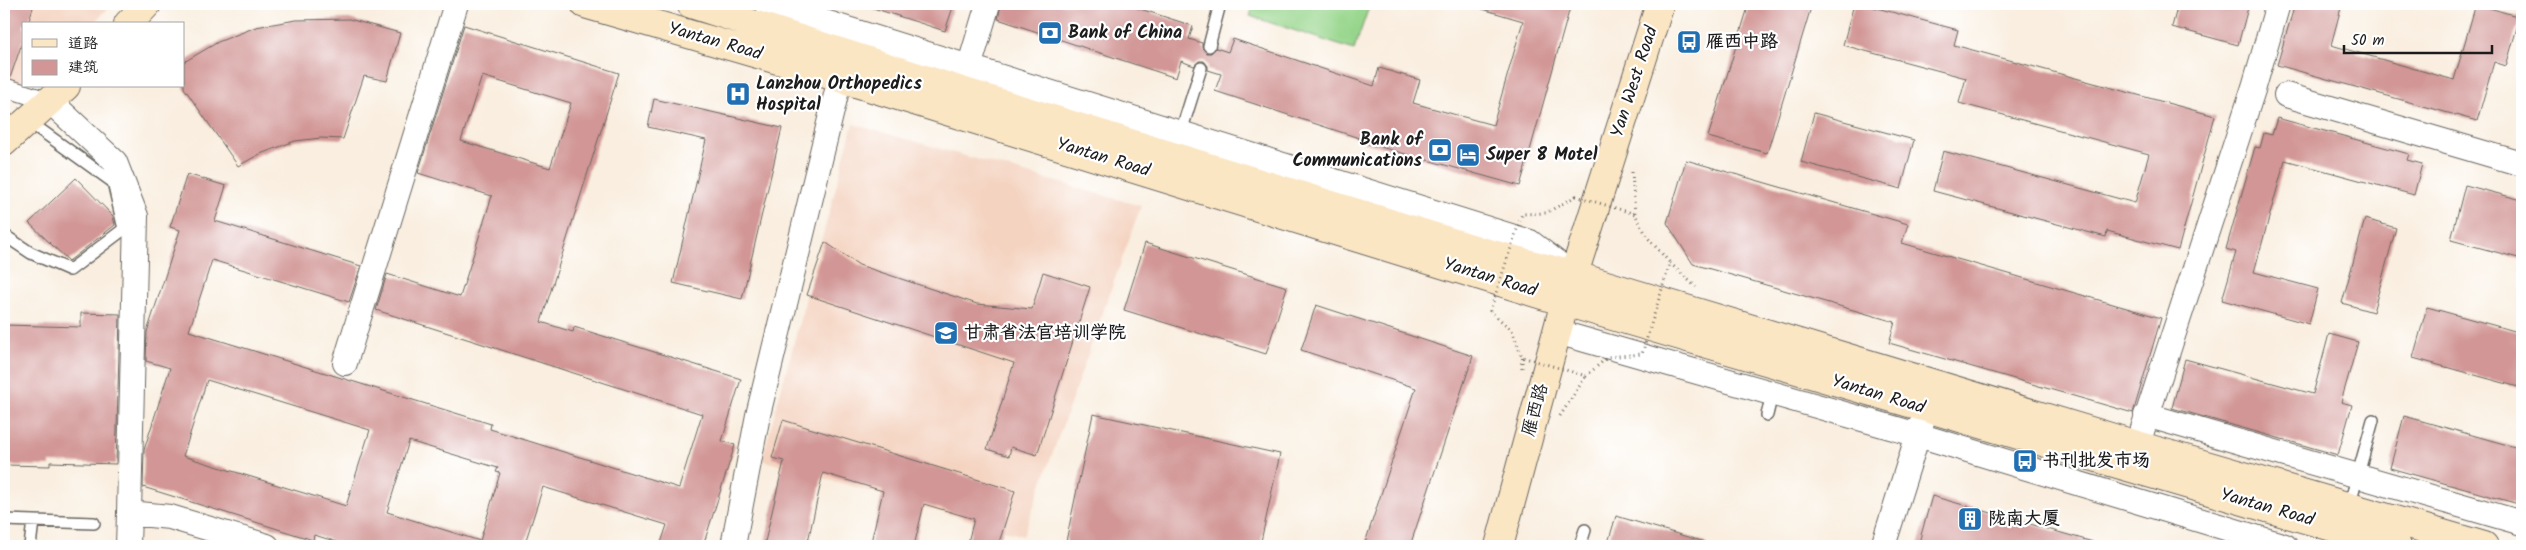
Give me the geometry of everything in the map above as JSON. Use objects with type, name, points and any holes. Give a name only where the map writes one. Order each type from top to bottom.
[{"type":"main road","points":[[130,22],[147,4]]},
{"type":"main road","name":"Yantan Road","points":[[585,4],[840,78],[962,91]]},
{"type":"main road","name":"Yantan Road","points":[[691,4],[962,91],[1477,250],[1573,275],[2133,457],[2397,546]]},
{"type":"main road","name":"Yan West Road","points":[[1573,275],[1660,4]]},
{"type":"main road","points":[[4,142],[59,94]]},
{"type":"main road","name":"Yantan Road","points":[[1173,155],[1565,302],[1927,410],[2349,507],[2484,546]]},
{"type":"main road","name":"雁西路","points":[[1499,546],[1573,275]]},
{"type":"street","points":[[345,364],[456,4]]},
{"type":"street","points":[[767,4],[962,91],[1173,155]]},
{"type":"street","points":[[962,91],[988,4]]},
{"type":"street","points":[[2133,457],[2254,87],[2278,4]]},
{"type":"street","points":[[732,546],[758,415],[840,78]]},
{"type":"street","points":[[4,86],[59,94],[114,162],[136,216],[128,546]]},
{"type":"street","points":[[2286,95],[2522,164]]},
{"type":"street","name":"Yantan Road","points":[[1557,332],[1770,405],[1918,435],[2285,546]]},
{"type":"street","points":[[1882,546],[1927,410]]},
{"type":"street","points":[[2146,415],[2522,523]]},
{"type":"street","points":[[129,513],[170,517],[268,546]]},
{"type":"lane","points":[[1209,46],[1220,4]]},
{"type":"lane","points":[[1173,155],[1201,68]]},
{"type":"lane","points":[[4,235],[31,253],[70,270],[124,228],[114,182],[28,121]]},
{"type":"lane","points":[[2349,507],[2373,420]]},
{"type":"lane","points":[[4,520],[94,523]]},
{"type":"lane","points":[[30,546],[33,521]]},
{"type":"lane","points":[[1580,546],[1585,530]]},
{"type":"path","points":[[1576,196],[1635,214],[1648,238],[1670,263],[1642,354],[1608,357],[1586,376],[1522,357],[1512,330],[1490,311],[1522,214],[1546,212],[1576,196]]},
{"type":"shaded area","points":[[4,4],[113,4],[94,22],[22,22],[22,86],[4,100]]},
{"type":"shaded area","name":"甘肃省法官培训学院","points":[[853,124],[1141,206],[1023,536],[762,460]]},
{"type":"green space","points":[[1254,4],[1370,4],[1354,50],[1250,16]]},
{"type":"building","points":[[4,4],[34,4],[29,22],[22,22],[22,43],[10,78],[4,77]]},
{"type":"building","points":[[870,4],[954,4],[945,31],[870,7]]},
{"type":"building","points":[[1001,4],[1125,4],[1193,26],[1189,39],[1202,43],[1202,48],[1207,53],[1211,53],[1216,48],[1228,52],[1233,39],[1374,86],[1379,68],[1420,80],[1413,103],[1493,125],[1523,21],[1479,8],[1479,4],[1571,4],[1520,186],[1359,141],[1359,138],[1215,91],[1221,74],[1208,70],[1208,66],[1204,61],[1199,61],[1194,66],[1181,61],[1176,78],[998,19]]},
{"type":"building","points":[[1749,4],[1812,4],[1767,153],[1708,137]]},
{"type":"building","points":[[1854,4],[1862,4],[1958,30],[1954,45],[2215,116],[2178,250],[2107,231],[2106,237],[1933,191],[1943,151],[2135,203],[2149,154],[1959,103],[1966,78],[1843,45]]},
{"type":"building","points":[[2178,4],[2249,4],[2238,45],[2172,27]]},
{"type":"building","points":[[2295,4],[2342,4],[2331,45],[2454,80],[2476,4],[2520,17],[2506,66],[2494,62],[2477,121],[2277,65]]},
{"type":"building","points":[[349,19],[400,33],[387,81],[364,76],[343,139],[321,138],[295,141],[260,154],[238,166],[184,88],[185,61],[218,42],[256,27],[296,20]]},
{"type":"building","points":[[464,25],[619,73],[541,322],[573,332],[574,327],[741,379],[722,441],[735,445],[703,546],[660,546],[667,525],[543,487],[524,546],[351,546],[314,535],[313,540],[143,487],[144,450],[170,368],[146,361],[147,332],[180,230],[170,227],[187,174],[226,186],[215,221],[361,266],[349,302],[212,260],[189,331],[491,424],[490,429],[679,488],[702,414],[376,310],[387,274],[460,297],[492,196],[418,173]],"holes":[[[482,76],[571,103],[550,168],[461,141]],[[207,380],[370,430],[346,506],[183,456]],[[409,441],[498,468],[496,472],[500,473],[480,541],[387,512]]]},
{"type":"building","points":[[654,99],[782,128],[742,299],[673,283],[706,140],[648,127]]},
{"type":"building","points":[[1814,113],[1914,140],[1901,189],[1801,162]]},
{"type":"building","points":[[2277,118],[2409,154],[2407,160],[2422,164],[2414,195],[2285,160],[2254,272],[2318,289],[2309,324],[2222,300],[2236,252],[2226,249],[2255,147],[2260,148],[2264,133],[2272,135]]},
{"type":"building","points":[[1686,160],[1908,224],[1902,243],[2161,318],[2133,413],[1889,343],[1895,322],[1693,264],[1667,223]]},
{"type":"building","points":[[76,178],[113,216],[115,225],[69,261],[29,223]]},
{"type":"building","points":[[2465,185],[2522,200],[2522,259],[2451,240]]},
{"type":"building","points":[[2365,219],[2396,228],[2373,312],[2342,303]]},
{"type":"building","points":[[825,242],[859,265],[977,304],[1032,309],[1043,272],[1090,287],[1037,455],[1011,447],[1009,456],[987,449],[1014,363],[807,295]]},
{"type":"building","points":[[1145,243],[1287,287],[1266,354],[1124,310]]},
{"type":"building","points":[[1316,305],[1473,356],[1410,546],[1364,546],[1416,388],[1301,350]]},
{"type":"building","points":[[2427,307],[2522,333],[2522,388],[2413,358]]},
{"type":"building","points":[[81,313],[120,314],[116,464],[50,462],[50,466],[4,465],[4,325],[81,327]]},
{"type":"building","points":[[2329,334],[2358,342],[2341,402],[2352,405],[2338,455],[2172,408],[2185,359],[2313,394]]},
{"type":"building","points":[[1093,414],[1280,454],[1260,546],[1065,546]]},
{"type":"building","points":[[2404,416],[2522,449],[2522,505],[2390,468]]},
{"type":"building","points":[[783,420],[1015,491],[998,546],[967,546],[974,519],[924,504],[914,546],[870,546],[883,491],[823,473],[807,546],[764,546],[784,461],[772,458]]},
{"type":"building","name":"陇南大厦","points":[[1932,496],[2093,542],[2093,546],[1918,546]]},
{"type":"building","points":[[1616,516],[1705,542],[1704,546],[1607,546]]},
{"type":"place","name":"Bank of China","points":[[1050,33]]},
{"type":"place","name":"雁西中路","points":[[1689,42]]},
{"type":"place","name":"Lanzhou Orthopedics Hospital","points":[[738,94]]},
{"type":"place","name":"Bank of Communications","points":[[1440,150]]},
{"type":"place","name":"Super 8 Motel","points":[[1468,155]]},
{"type":"place","name":"甘肃省法官培训学院","points":[[946,333]]},
{"type":"place","name":"书刊批发市场","points":[[2025,461]]},
{"type":"place","name":"陇南大厦","points":[[1970,519]]}]
